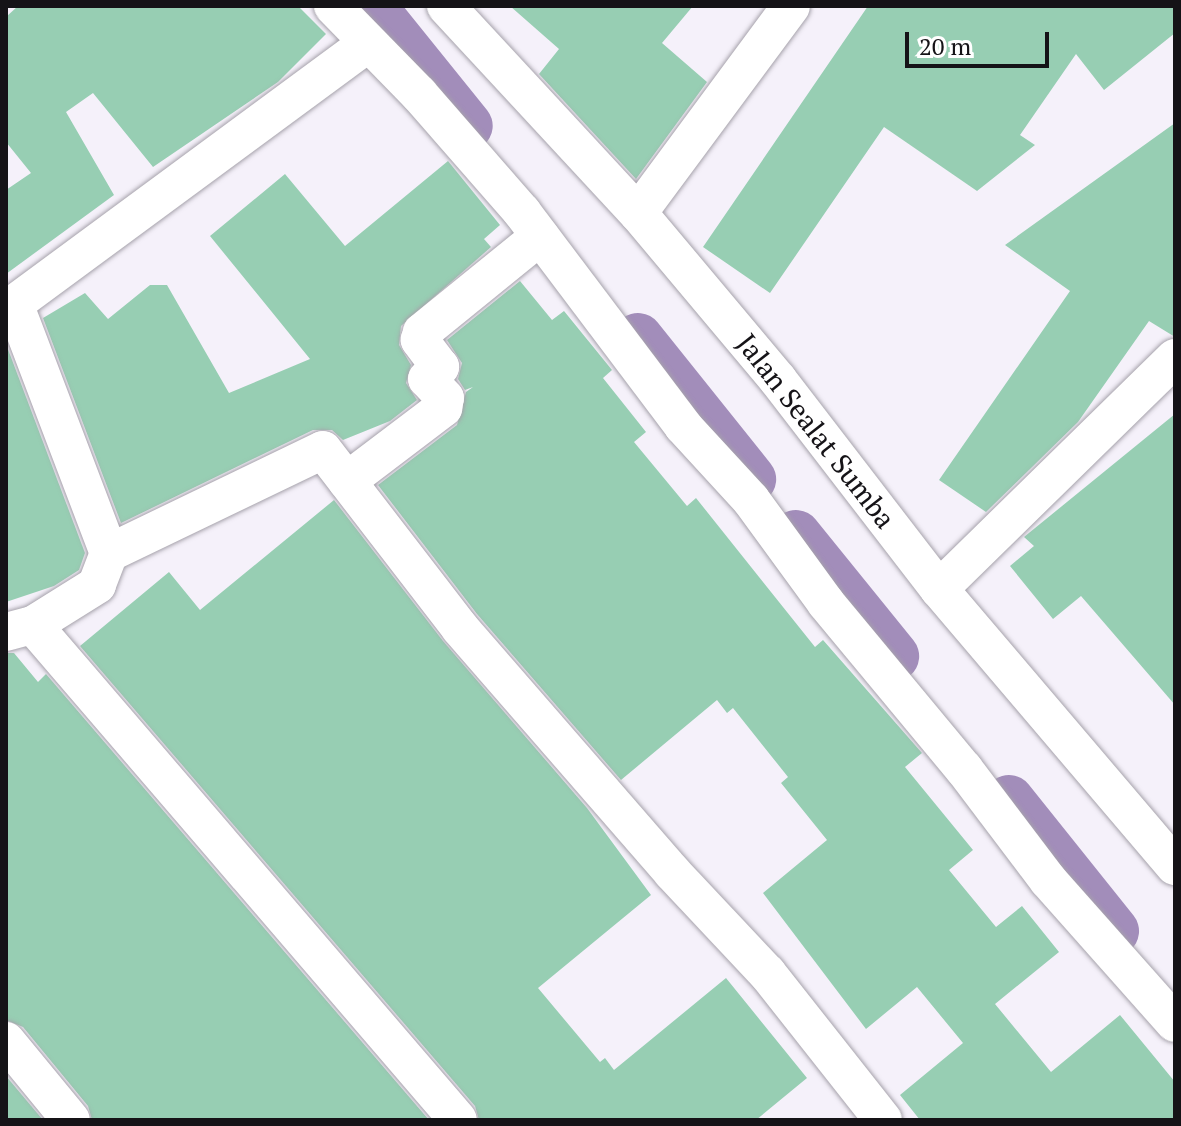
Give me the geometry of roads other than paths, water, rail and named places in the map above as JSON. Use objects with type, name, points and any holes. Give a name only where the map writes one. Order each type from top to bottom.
[{"type":"street","points":[[333,6],[419,94],[540,236],[683,426],[751,500],[826,603],[964,769],[1048,880],[1175,1023]]},
{"type":"street","name":"Jalan Sealat Sumba","points":[[446,6],[638,213],[778,380],[939,589],[1175,866]]},
{"type":"street","points":[[638,213],[791,6]]},
{"type":"street","points":[[367,44],[11,308],[109,553],[97,585],[20,629],[458,1120]]},
{"type":"street","points":[[347,481],[443,408],[445,398],[427,379],[440,367],[420,340],[422,332],[540,236]]},
{"type":"street","points":[[939,589],[1175,358]]},
{"type":"street","points":[[109,553],[323,450],[460,628],[672,872],[767,973],[883,1120]]},
{"type":"street","points":[[6,1041],[71,1120]]},
{"type":"waterway","points":[[371,6],[468,126]]},
{"type":"waterway","points":[[638,338],[751,479]]},
{"type":"waterway","points":[[796,535],[894,656]]},
{"type":"waterway","points":[[1009,800],[1114,931]]}]
